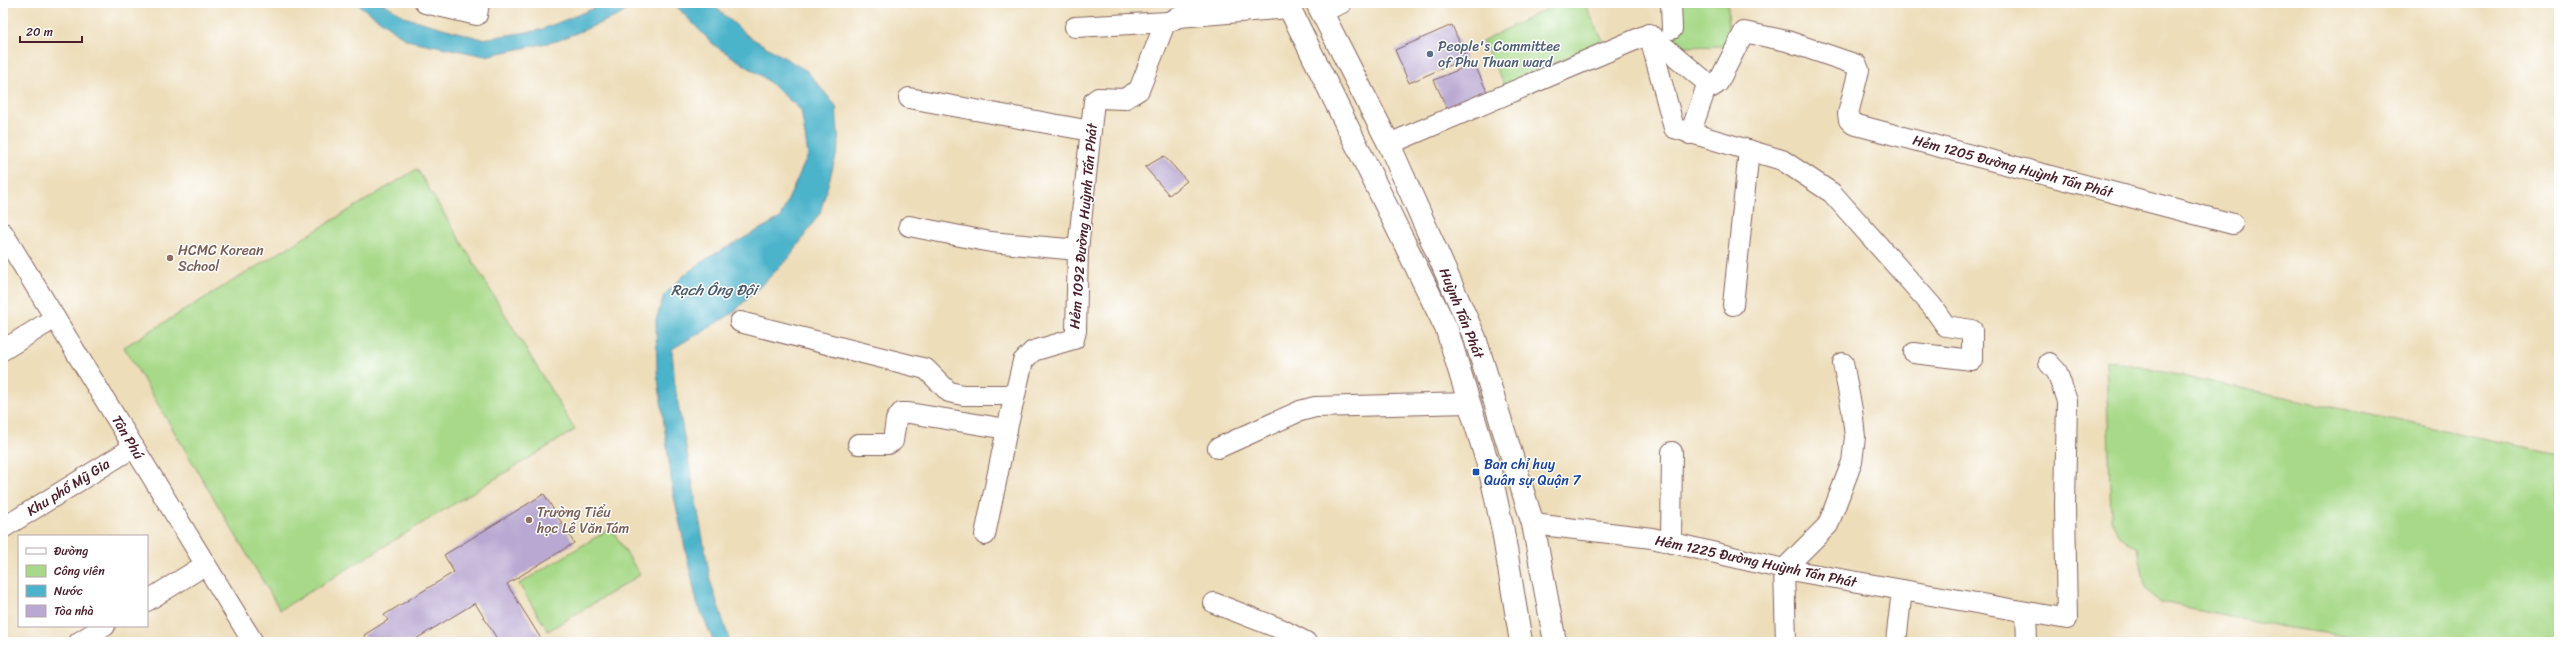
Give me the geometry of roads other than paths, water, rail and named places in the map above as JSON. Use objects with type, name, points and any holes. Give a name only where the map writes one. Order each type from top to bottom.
[{"type":"main road","points":[[1291,12],[1319,7]]},
{"type":"main road","name":"Huỳnh Tấn Phát","points":[[1319,7],[1388,144],[1475,338],[1533,524],[1555,642]]},
{"type":"main road","name":"Huỳnh Tấn Phát","points":[[1291,12],[1447,330],[1468,403],[1490,471],[1503,531],[1521,642]]},
{"type":"main road","points":[[1361,156],[1388,144]]},
{"type":"street","points":[[425,3],[477,16],[479,3]]},
{"type":"street","points":[[1319,7],[1342,3]]},
{"type":"street","points":[[1671,3],[1672,29]]},
{"type":"street","points":[[1075,27],[1168,22],[1179,18],[1291,12]]},
{"type":"street","name":"Hẻm 1092 Đường Huỳnh Tấn Phát","points":[[985,535],[1006,429],[1023,361],[1028,354],[1074,339],[1076,332],[1078,250],[1094,101],[1098,98],[1124,99],[1139,90],[1164,26],[1168,22]]},
{"type":"street","name":"Hẻm 1205 Đường Huỳnh Tấn Phát","points":[[1708,85],[1712,87],[1718,83],[1744,32],[1787,41],[1857,65],[1858,70],[1848,114],[1849,120],[1854,124],[2233,224]]},
{"type":"street","points":[[1388,144],[1649,34]]},
{"type":"street","points":[[1649,34],[1708,85],[1690,134]]},
{"type":"street","points":[[1649,34],[1671,124],[1674,128],[1690,134],[1782,160],[1832,193],[1932,306],[1946,326],[1972,330],[1972,360],[1914,353]]},
{"type":"street","points":[[909,98],[1091,131]]},
{"type":"street","points":[[1733,305],[1749,150]]},
{"type":"street","points":[[909,226],[991,242],[1078,250]]},
{"type":"street","name":"Tân Phú","points":[[3,233],[252,642]]},
{"type":"street","points":[[3,350],[55,318]]},
{"type":"street","points":[[740,322],[926,369],[949,392],[963,395],[1015,395]]},
{"type":"street","points":[[1786,642],[1784,570],[1828,526],[1852,462],[1855,437],[1852,410],[1843,363]]},
{"type":"street","name":"Hẻm 1225 Đường Huỳnh Tấn Phát","points":[[1533,524],[1652,538],[1784,570],[2066,619],[2064,506],[2067,401],[2057,372],[2049,363]]},
{"type":"street","points":[[1218,448],[1300,411],[1315,407],[1468,403]]},
{"type":"street","points":[[858,444],[888,444],[893,441],[896,420],[901,413],[909,413],[1006,429]]},
{"type":"street","name":"Khu phố Mỹ Gia","points":[[3,528],[134,447]]},
{"type":"street","points":[[1671,542],[1672,452]]},
{"type":"street","points":[[148,600],[206,565]]},
{"type":"street","points":[[1896,642],[1902,590]]},
{"type":"street","points":[[1214,603],[1281,629],[1306,642]]},
{"type":"street","points":[[2026,612],[2027,642]]},
{"type":"street","points":[[79,642],[103,627]]},
{"type":"water","points":[[356,3],[383,3],[407,18],[482,39],[540,30],[607,3],[637,3],[620,15],[557,41],[485,56],[407,40]]},
{"type":"water","name":"Rạch Ông Đội","points":[[673,3],[711,3],[748,36],[807,71],[836,106],[839,146],[820,213],[789,258],[733,313],[672,349],[675,387],[711,583],[730,642],[714,642],[697,603],[673,492],[657,371],[656,320],[664,295],[683,276],[706,259],[780,218],[808,155],[801,110],[763,77],[714,45]]},
{"type":"place","name":"People's Committee of Phu Thuan ward","points":[[1430,54]]},
{"type":"place","name":"HCMC Korean School","points":[[170,258]]},
{"type":"place","name":"Ban chỉ huy Quân sự Quận 7","points":[[1476,472]]},
{"type":"place","name":"Trường Tiểu học Lê Văn Tám","points":[[529,520]]}]
